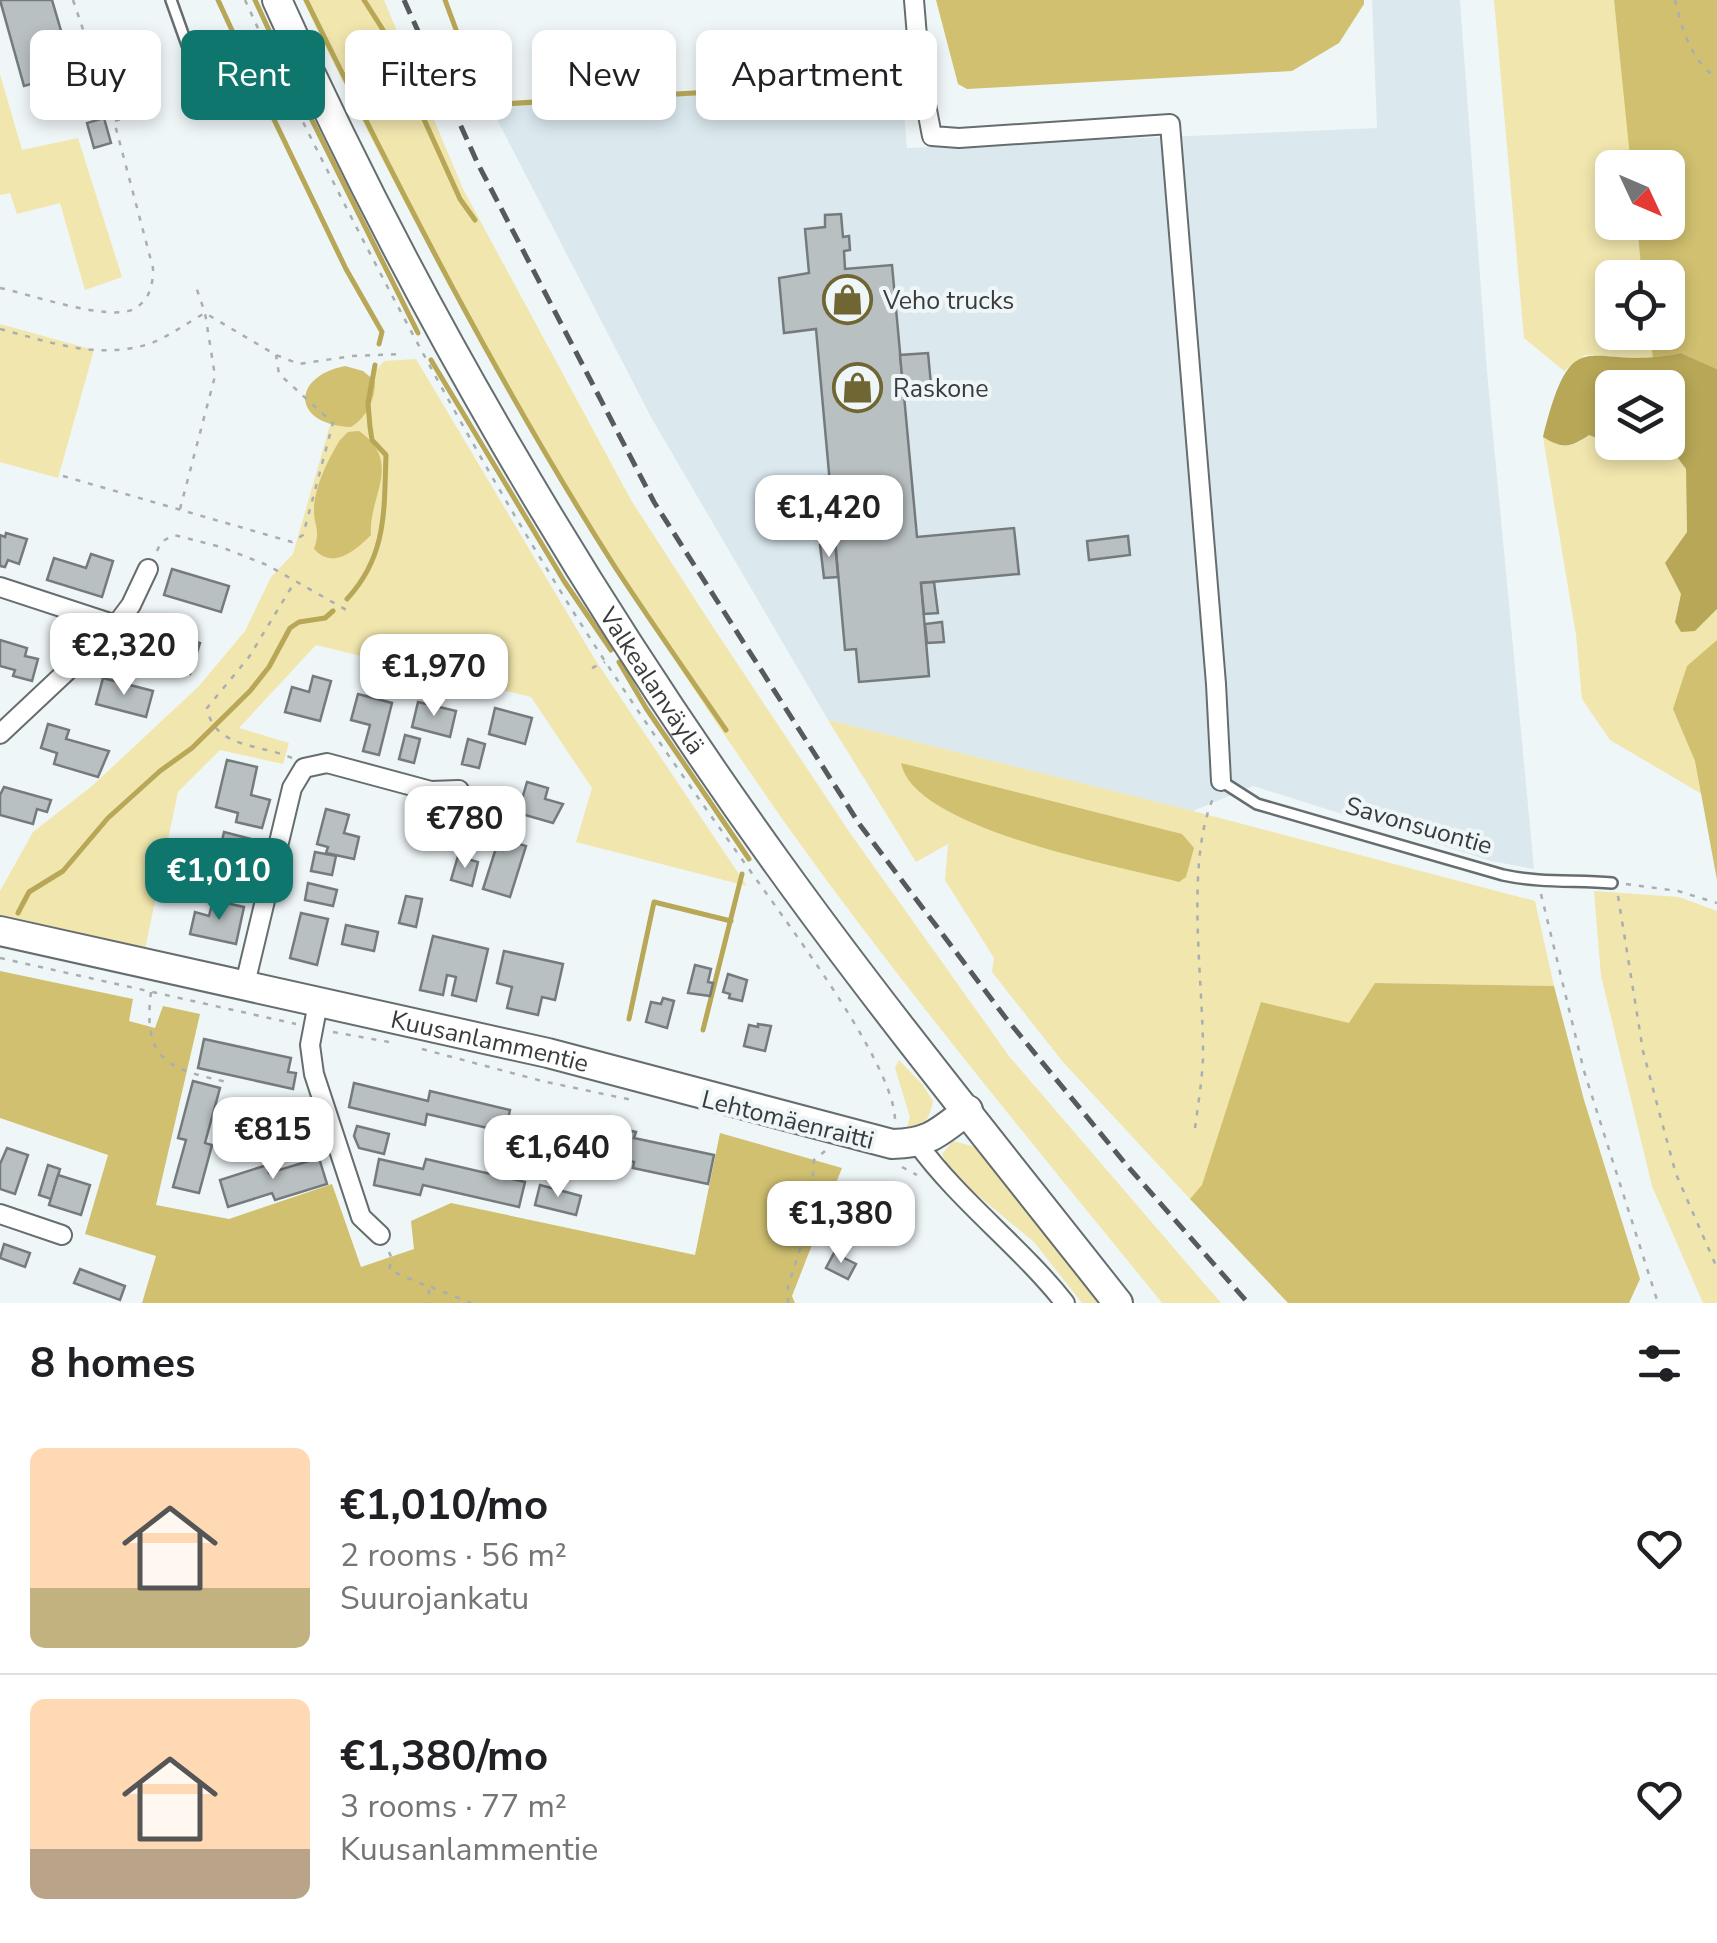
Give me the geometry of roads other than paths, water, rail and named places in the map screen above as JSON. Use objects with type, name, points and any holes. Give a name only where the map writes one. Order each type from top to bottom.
[{"type":"main road","name":"Valkealanväylä","points":[[277,0],[291,30]]},
{"type":"main road","name":"Valkealanväylä","points":[[325,100],[447,340],[578,561],[669,704],[778,865],[1118,1303]]},
{"type":"main road","name":"Kuusanlammentie","points":[[0,931],[244,988],[316,1020],[548,1053],[892,1144],[906,1136]]},
{"type":"main road","points":[[906,1136],[932,1137],[968,1110]]},
{"type":"street","points":[[914,0],[920,74],[932,136],[959,138],[1170,124],[1221,781]]},
{"type":"street","points":[[0,734],[116,625],[148,570]]},
{"type":"street","points":[[0,587],[116,625]]},
{"type":"street","points":[[244,988],[292,788],[304,768],[327,763],[431,792],[458,790]]},
{"type":"street","points":[[316,1020],[310,1045],[314,1074],[361,1218],[380,1235]]},
{"type":"street","points":[[906,1136],[1024,1255],[1065,1303]]},
{"type":"street","points":[[0,1214],[62,1235]]},
{"type":"lane","points":[[170,0],[181,30]]},
{"type":"lane","name":"Savonsuontie","points":[[1221,781],[1256,804],[1539,883],[1612,883]]},
{"type":"waterway","points":[[218,0],[232,30]]},
{"type":"waterway","points":[[255,0],[269,30]]},
{"type":"waterway","points":[[306,0],[415,216],[531,429],[615,567],[726,730]]},
{"type":"waterway","points":[[364,0],[385,33],[460,199],[475,220]]},
{"type":"waterway","points":[[445,0],[484,105],[696,93]]},
{"type":"waterway","points":[[274,120],[346,269],[382,332],[379,344]]},
{"type":"waterway","points":[[312,120],[418,333]]},
{"type":"waterway","points":[[431,360],[564,581],[611,650]]},
{"type":"waterway","points":[[347,599],[370,566],[381,532],[386,455],[372,440],[368,403],[375,365]]},
{"type":"waterway","points":[[18,913],[29,892],[63,871],[108,818],[192,748],[250,691],[269,667],[290,628],[299,622],[325,618],[333,611]]},
{"type":"waterway","points":[[619,662],[749,859]]},
{"type":"waterway","points":[[703,1030],[742,874]]},
{"type":"waterway","points":[[629,1019],[654,902],[731,921]]},
{"type":"railway","points":[[404,0],[478,164],[654,502],[860,825],[1005,1017],[1124,1162],[1248,1303]]},
{"type":"place","name":"Veho trucks","points":[[848,300]]},
{"type":"place","name":"Raskone","points":[[858,388]]}]
